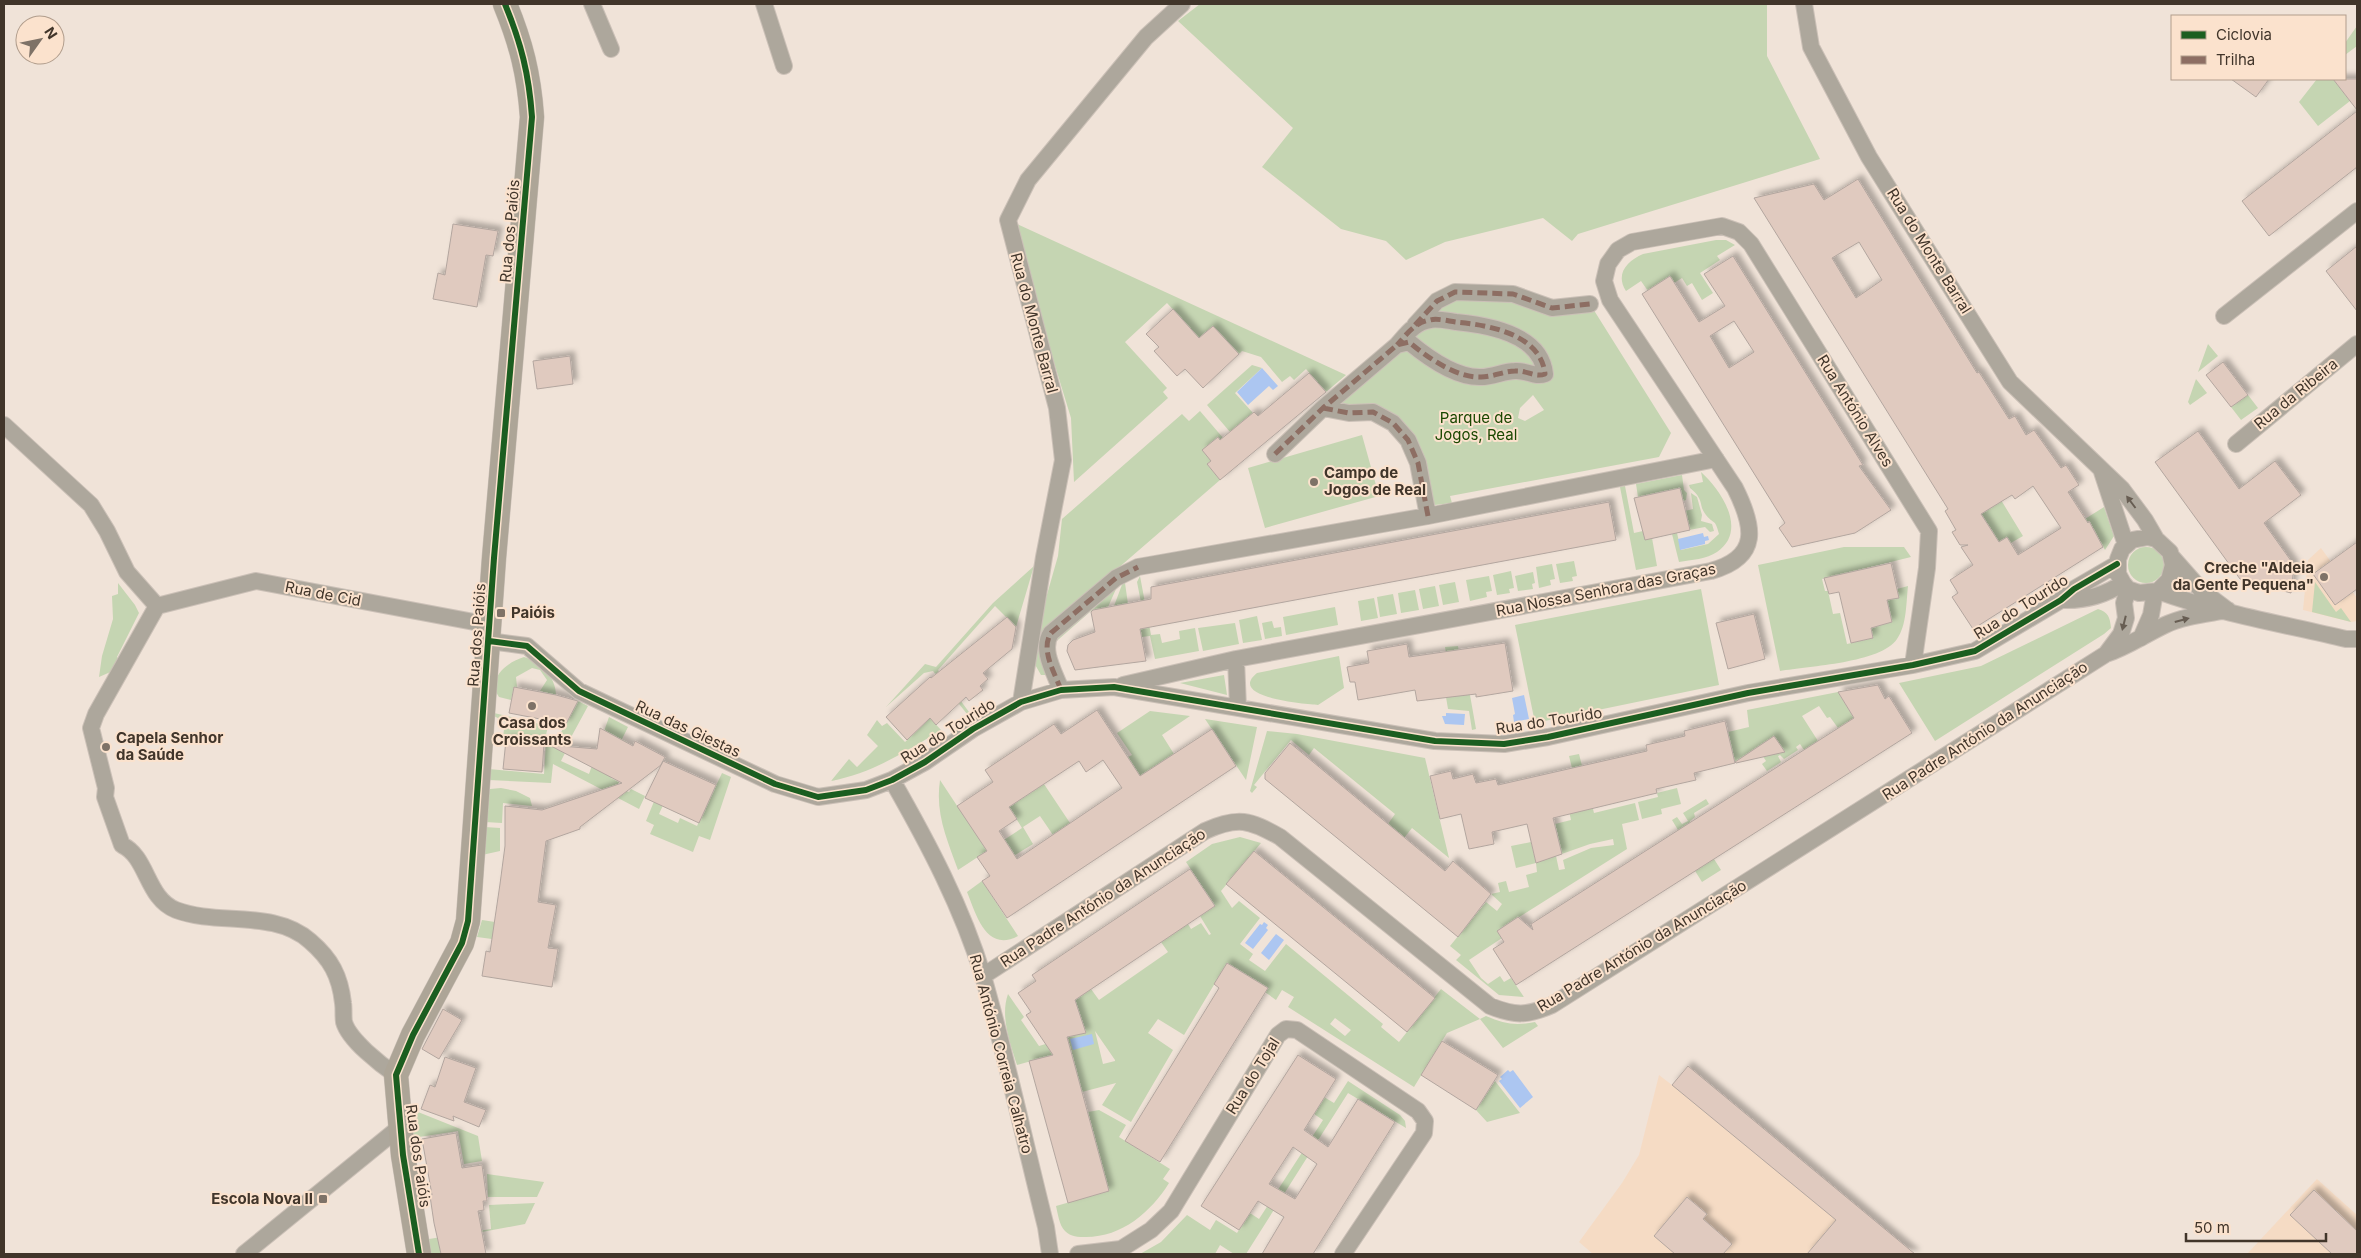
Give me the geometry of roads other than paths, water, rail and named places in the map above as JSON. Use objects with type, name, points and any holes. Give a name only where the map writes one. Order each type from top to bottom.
[{"type":"street","name":"Rua dos Paióis","points":[[419,1254],[400,1126],[396,1076],[413,1035],[462,943],[468,921],[532,116],[530,81],[520,40],[504,4]]},
{"type":"street","points":[[592,4],[611,50]]},
{"type":"street","points":[[764,4],[784,66]]},
{"type":"street","name":"Rua do Monte Barral","points":[[1021,702],[1044,557],[1063,460],[1057,408],[1008,220],[1028,180],[1146,37],[1182,4]]},
{"type":"street","name":"Rua do Monte Barral","points":[[1804,4],[1810,47],[1869,157],[2010,382],[2122,489],[2145,520],[2156,539]]},
{"type":"street","points":[[2224,316],[2357,211]]},
{"type":"street","name":"Rua António Alves","points":[[1677,234],[1722,226],[1738,232],[1751,244],[1923,519],[1928,531],[1929,542],[1913,665]]},
{"type":"street","name":"Rua Nossa Senhora das Graças","points":[[1114,687],[1236,659],[1722,568],[1737,559],[1750,537],[1751,525],[1748,512],[1735,488],[1610,300],[1604,281],[1608,264],[1618,250],[1632,242],[1677,234]]},
{"type":"street","points":[[1275,454],[1323,408],[1397,345],[1437,301],[1455,292],[1513,294],[1552,308],[1590,304]]},
{"type":"street","points":[[1397,345],[1409,342],[1422,353],[1455,371],[1480,377],[1516,371],[1538,376],[1545,374],[1544,365],[1524,340],[1494,327],[1429,320],[1413,327]]},
{"type":"street","name":"Rua da Ribeira","points":[[2236,444],[2352,348]]},
{"type":"street","points":[[1323,408],[1349,414],[1373,412],[1393,423],[1408,440],[1418,463],[1428,516]]},
{"type":"street","points":[[4,425],[91,505],[107,531],[127,572],[157,606],[96,714],[91,728],[106,788],[105,797],[122,845],[131,849],[158,897],[175,909],[212,918],[255,920],[283,926],[310,940],[331,963],[339,977],[344,1023],[354,1038],[396,1076]]},
{"type":"street","points":[[1061,690],[1046,649],[1047,640],[1051,633],[1116,578],[1138,567],[1428,516],[1716,459]]},
{"type":"street","name":"Rua do Monte Barral","points":[[2101,470],[2126,545]]},
{"type":"street","points":[[2228,610],[2202,591],[2172,557],[2168,548],[2156,539],[2140,538],[2126,545],[2120,554],[2117,564],[2118,574],[2126,586],[2138,593],[2156,591],[2199,606],[2228,610],[2346,639],[2357,639]]},
{"type":"street","points":[[2141,638],[2151,615],[2156,591],[2169,580],[2172,573],[2172,557]]},
{"type":"street","name":"Rua do Tourido","points":[[892,780],[925,762],[973,729],[1021,702],[1061,690],[1114,687],[1435,741],[1504,744],[1548,737],[1748,693],[1913,665],[1975,651],[2061,600],[2074,588],[2117,564]]},
{"type":"street","name":"Rua de Cid","points":[[157,606],[256,581],[490,633]]},
{"type":"street","name":"Rua do Tourido","points":[[2061,600],[2078,601],[2109,593],[2126,586]]},
{"type":"street","name":"Rua Padre António da Anunciação","points":[[2106,654],[2121,634],[2126,618],[2124,603],[2126,586]]},
{"type":"street","name":"Rua Padre António da Anunciação","points":[[983,976],[1205,830],[1220,824],[1239,820],[1257,824],[1280,837],[1490,1006],[1506,1012],[1534,1013],[1552,1005],[2106,654],[2122,649],[2182,619],[2228,610]]},
{"type":"street","name":"Rua das Giestas","points":[[490,633],[527,646],[579,691],[775,784],[818,797],[866,790],[892,780]]},
{"type":"street","points":[[1236,659],[1238,707]]},
{"type":"street","name":"Rua António Correia Calhatro","points":[[892,780],[936,859],[983,976],[1046,1227],[1050,1254]]},
{"type":"street","name":"Rua do Tojal","points":[[1078,1254],[1121,1249],[1151,1230],[1171,1211],[1278,1035],[1286,1029],[1297,1030],[1418,1111],[1425,1121],[1424,1133],[1343,1254]]},
{"type":"street","points":[[244,1254],[400,1126]]},
{"type":"water","points":[[1262,368],[1278,386],[1273,390],[1269,386],[1248,405],[1237,392]]},
{"type":"water","points":[[1703,533],[1704,537],[1708,536],[1709,540],[1705,541],[1705,544],[1680,550],[1678,539]]},
{"type":"water","points":[[1524,695],[1529,719],[1514,722],[1513,715],[1515,714],[1512,698]]},
{"type":"water","points":[[1446,713],[1465,714],[1464,725],[1445,724],[1442,716],[1446,716]]},
{"type":"water","points":[[1264,922],[1268,925],[1266,928],[1268,930],[1253,949],[1245,943],[1260,924],[1262,925]]},
{"type":"water","points":[[1276,934],[1284,940],[1269,960],[1261,953]]},
{"type":"water","points":[[1092,1034],[1094,1044],[1073,1050],[1070,1039]]},
{"type":"water","points":[[1508,1070],[1510,1072],[1513,1070],[1533,1097],[1520,1108],[1499,1081],[1502,1079],[1500,1077]]},
{"type":"place","name":"Campo de Jogos de Real","points":[[1314,482]]},
{"type":"place","name":"Creche \"Aldeia da Gente Pequena\"","points":[[2324,577]]},
{"type":"place","name":"Paióis","points":[[501,613]]},
{"type":"place","name":"Casa dos Croissants","points":[[532,706]]},
{"type":"place","name":"Capela Senhor da Saúde","points":[[106,747]]},
{"type":"place","name":"Escola Nova II","points":[[323,1199]]},
{"type":"park label","name":"Parque de Jogos, Real","points":[[1476,426]]}]
